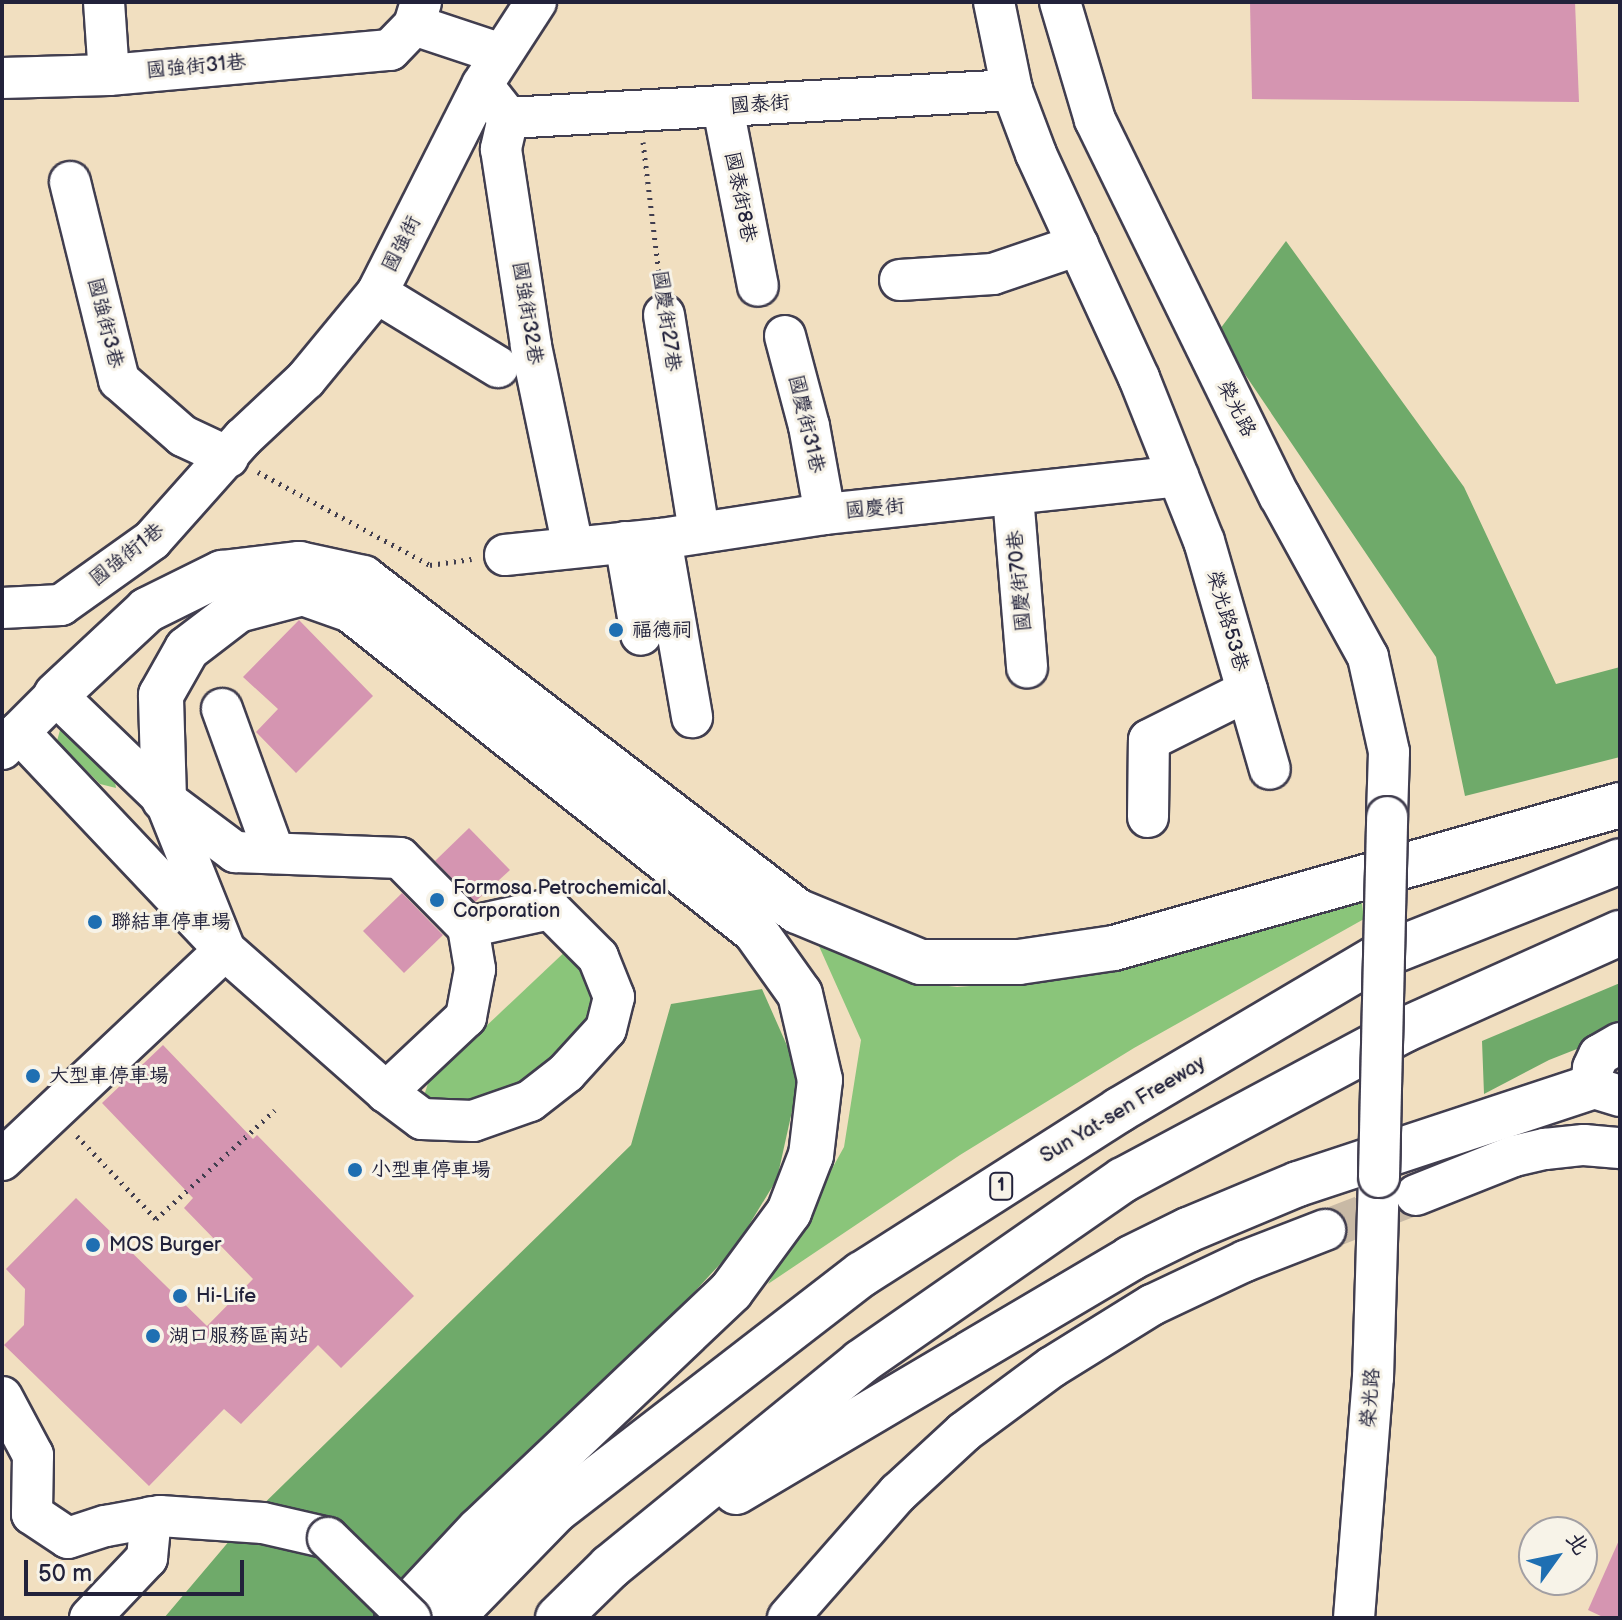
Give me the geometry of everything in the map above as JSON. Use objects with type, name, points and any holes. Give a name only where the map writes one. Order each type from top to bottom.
[{"type":"highway","points":[[56,695],[147,610],[222,573],[299,564],[363,578],[797,911],[921,962],[1019,962],[1114,948],[1620,805]]},
{"type":"highway","points":[[164,799],[161,695],[187,649],[238,610],[303,593],[351,610],[755,931],[800,994],[820,1080],[811,1155],[789,1212],[731,1291],[479,1530],[397,1618]]},
{"type":"highway","name":"Sun Yat-sen Freeway","points":[[451,1618],[555,1511],[862,1274],[1119,1110],[1378,957],[1620,861]]},
{"type":"highway","points":[[558,1618],[610,1567],[861,1362],[1123,1180],[1404,1030],[1620,933]]},
{"type":"highway","points":[[610,1567],[1131,1258],[1174,1237],[1298,1184],[1606,1092]]},
{"type":"street","points":[[104,2],[109,75]]},
{"type":"street","name":"國強街","points":[[228,457],[243,438],[306,379],[377,293],[492,70],[536,2]]},
{"type":"street","points":[[994,2],[1012,90],[1036,154],[1139,378],[1178,476]]},
{"type":"street","name":"榮光路","points":[[1060,2],[1102,134],[1279,495],[1368,657],[1389,752],[1373,1378],[1354,1618]]},
{"type":"street","points":[[408,26],[492,70],[508,118]]},
{"type":"street","name":"國強街31巷","points":[[2,78],[109,75],[408,26]]},
{"type":"street","name":"國泰街","points":[[508,118],[1012,90]]},
{"type":"street","name":"國泰街8巷","points":[[723,108],[758,286]]},
{"type":"street","name":"國強街32巷","points":[[508,118],[501,149],[531,346],[573,547]]},
{"type":"street","name":"國強街3巷","points":[[70,182],[119,380],[183,436],[228,457]]},
{"type":"street","points":[[900,280],[993,274],[1078,245]]},
{"type":"street","points":[[377,293],[498,367]]},
{"type":"street","name":"國慶街27巷","points":[[664,315],[699,530]]},
{"type":"street","name":"國慶街31巷","points":[[785,336],[809,426],[825,514]]},
{"type":"street","name":"國強街1巷","points":[[2,608],[61,605],[152,540],[228,457]]},
{"type":"street","name":"國慶街","points":[[505,555],[643,540],[825,514],[1178,476]]},
{"type":"street","name":"榮光路53巷","points":[[1178,476],[1204,541],[1270,769]]},
{"type":"street","name":"國慶街70巷","points":[[1013,496],[1027,667]]},
{"type":"street","points":[[641,635],[643,540]]},
{"type":"street","points":[[643,540],[692,717]]},
{"type":"street","points":[[1148,817],[1149,740],[1247,691]]},
{"type":"street","points":[[386,1092],[466,1017],[475,969],[468,927],[400,858],[235,852],[164,799],[56,695],[10,740],[225,950],[386,1092],[422,1119],[473,1121],[530,1101],[566,1073],[606,1029],[614,997],[598,957],[550,909],[468,927]]},
{"type":"street","points":[[222,709],[274,853]]},
{"type":"street","points":[[164,799],[225,950]]},
{"type":"street","points":[[2,1160],[225,950]]},
{"type":"street","points":[[1606,1092],[1593,1068],[1599,1055],[1620,1043]]},
{"type":"street","points":[[1416,1195],[1514,1156],[1584,1145],[1620,1148]]},
{"type":"street","points":[[788,1618],[898,1493],[964,1432],[1052,1367],[1152,1305],[1245,1261],[1325,1230]]},
{"type":"street","points":[[2,1397],[33,1455],[32,1514],[68,1538],[151,1517],[263,1523],[328,1538],[410,1618]]},
{"type":"street","points":[[90,1618],[147,1558],[151,1517]]},
{"type":"path","name":"國慶街27巷","points":[[639,112],[664,315]]},
{"type":"path","points":[[228,457],[430,565],[505,555]]},
{"type":"path","points":[[53,1111],[156,1219],[275,1110]]},
{"type":"green space","points":[[1286,241],[1464,487],[1556,684],[1620,667],[1620,757],[1465,796],[1436,657],[1217,333]]},
{"type":"green space","points":[[71,727],[113,770],[116,788],[100,784],[57,741],[60,730]]},
{"type":"green space","points":[[1361,896],[1364,919],[1134,1048],[960,1155],[768,1284],[844,1147],[861,1040],[814,935],[907,981],[957,987],[1066,979],[1174,956]]},
{"type":"green space","points":[[571,946],[598,976],[582,1057],[469,1120],[423,1099],[429,1080]]},
{"type":"green space","points":[[1620,983],[1620,1032],[1549,1060],[1484,1094],[1482,1041]]},
{"type":"green space","points":[[762,989],[800,1075],[777,1179],[735,1248],[392,1618],[164,1618],[247,1520],[631,1145],[671,1004]]},
{"type":"building","points":[[1250,2],[1575,2],[1579,102],[1252,99]]},
{"type":"building","points":[[299,620],[373,696],[296,773],[256,732],[278,709],[243,677]]},
{"type":"building","points":[[469,828],[510,870],[475,902],[435,861]]},
{"type":"building","points":[[402,893],[443,935],[404,973],[363,931]]},
{"type":"building","points":[[163,1045],[253,1139],[257,1135],[414,1296],[341,1368],[318,1345],[241,1424],[224,1409],[149,1486],[4,1345],[24,1325],[25,1289],[6,1269],[76,1198],[207,1326],[253,1279],[184,1208],[193,1198],[102,1103]]},
{"type":"building","points":[[1620,1538],[1620,1618],[1605,1618],[1588,1610],[1594,1596],[1598,1596],[1598,1588]]},
{"type":"tunnel","points":[[1325,1230],[1407,1198]]},
{"type":"place","name":"福德祠","points":[[616,630]]},
{"type":"place","name":"Formosa Petrochemical Corporation","points":[[437,900]]},
{"type":"place","name":"聯結車停車場","points":[[95,922]]},
{"type":"place","name":"大型車停車場","points":[[33,1076]]},
{"type":"place","name":"小型車停車場","points":[[355,1170]]},
{"type":"place","name":"MOS Burger","points":[[93,1245]]},
{"type":"place","name":"Hi-Life","points":[[180,1296]]},
{"type":"place","name":"湖口服務區南站","points":[[153,1336]]}]
